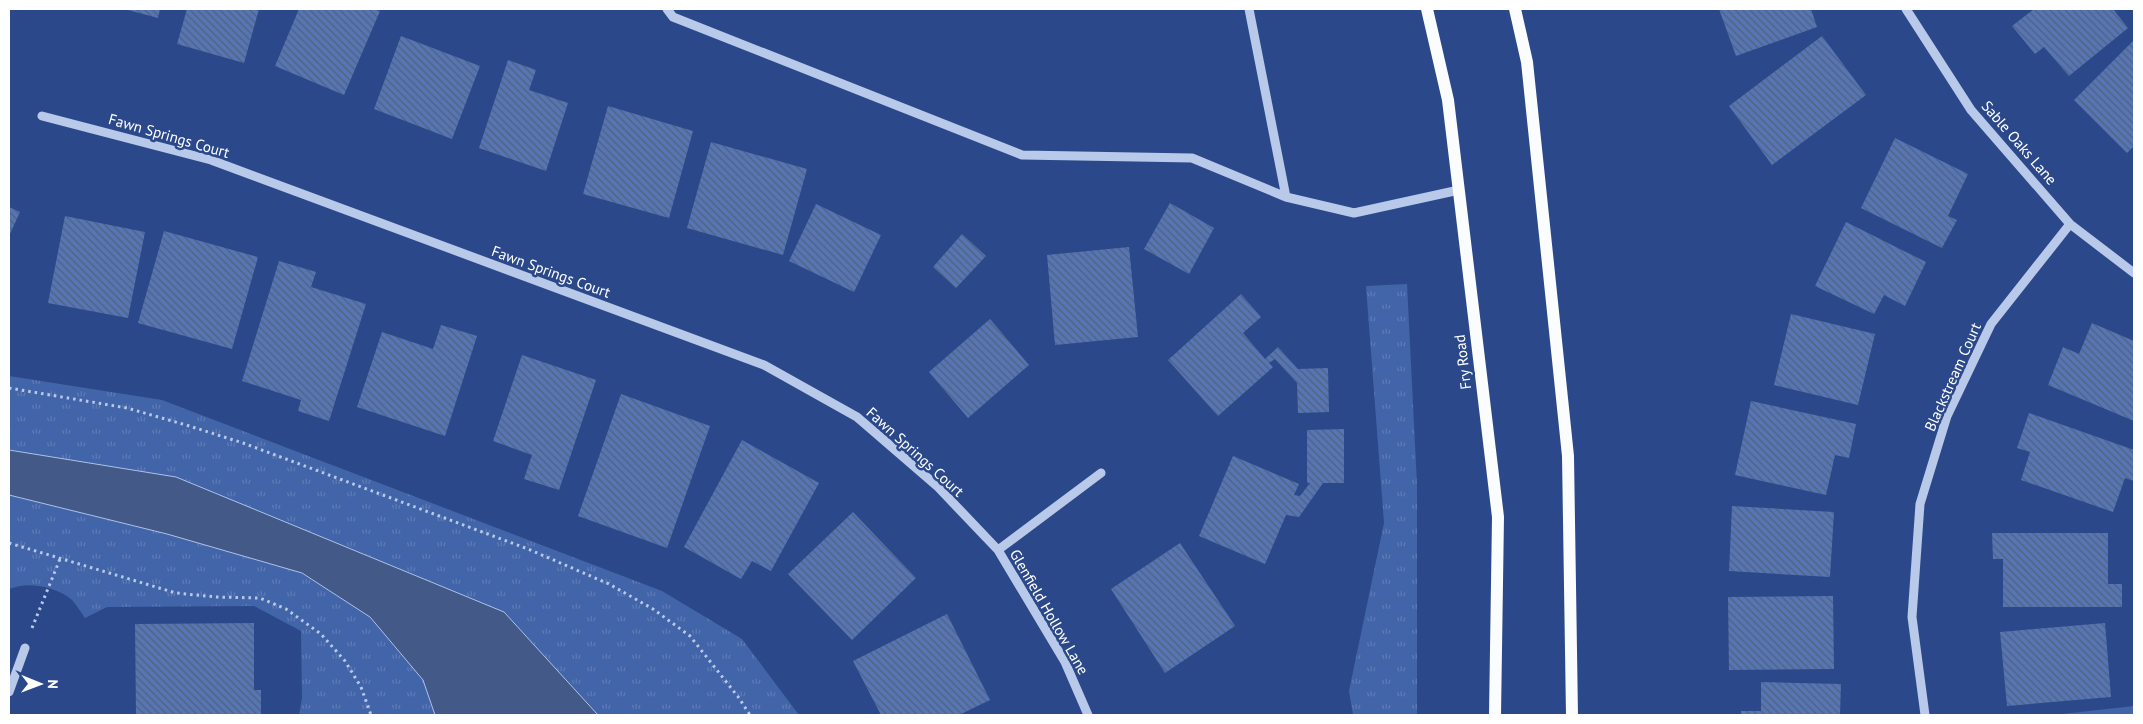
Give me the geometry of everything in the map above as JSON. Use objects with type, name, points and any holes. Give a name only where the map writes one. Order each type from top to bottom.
[{"type":"main road","name":"Fry Road","points":[[1427,9],[1448,100],[1498,517],[1495,715]]},
{"type":"main road","points":[[1515,9],[1527,62],[1568,456],[1572,715]]},
{"type":"street","points":[[667,9],[673,17],[1022,155],[1192,158],[1286,198],[1354,213],[1459,190]]},
{"type":"street","points":[[1249,9],[1286,198]]},
{"type":"street","name":"Sable Oaks Lane","points":[[1906,9],[1971,110],[2070,224],[2134,273]]},
{"type":"street","name":"Fawn Springs Court","points":[[42,116],[211,160],[764,365],[857,417],[937,486],[998,550]]},
{"type":"street","name":"Blackstream Court","points":[[1925,715],[1912,617],[1920,504],[1947,416],[1992,324],[2070,224]]},
{"type":"street","points":[[998,550],[1101,473]]},
{"type":"street","name":"Glenfield Hollow Lane","points":[[998,550],[1065,662],[1088,715]]},
{"type":"street","points":[[9,692],[24,648]]},
{"type":"path","points":[[9,388],[127,408],[244,443],[572,567],[609,584],[653,609],[690,636],[739,698],[750,715]]},
{"type":"path","points":[[9,543],[176,592],[216,597],[260,598],[286,609],[321,634],[345,661],[361,687],[371,715]]},
{"type":"path","points":[[24,648],[60,559]]},
{"type":"green space","points":[[1407,284],[1417,485],[1417,715],[1353,715],[1349,691],[1384,523],[1366,286]]},
{"type":"green space","points":[[9,376],[162,400],[662,591],[742,639],[799,715],[299,715],[302,698],[301,631],[254,606],[107,607],[85,618],[71,599],[57,591],[32,585],[9,589]]},
{"type":"green space","points":[[2134,706],[2134,715],[2054,715]]},
{"type":"shaded area","points":[[9,450],[176,477],[504,612],[598,715],[435,715],[423,680],[370,617],[302,573],[167,534],[9,495]]},
{"type":"building","points":[[124,9],[160,9],[158,18]]},
{"type":"building","points":[[187,9],[259,9],[244,63],[177,44]]},
{"type":"building","points":[[299,9],[374,9],[380,11],[344,95],[275,66]]},
{"type":"building","points":[[1719,9],[1811,9],[1817,27],[1736,56]]},
{"type":"building","points":[[2034,9],[2113,9],[2128,28],[2069,76],[2044,47],[2035,54],[2012,26]]},
{"type":"building","points":[[401,36],[480,66],[452,139],[374,109]]},
{"type":"building","points":[[1822,36],[1866,95],[1772,165],[1729,106]]},
{"type":"building","points":[[2134,40],[2134,146],[2127,153],[2074,100]]},
{"type":"building","points":[[508,60],[536,70],[529,90],[568,103],[546,171],[479,148]]},
{"type":"building","points":[[608,106],[693,131],[669,218],[583,194]]},
{"type":"building","points":[[1895,138],[1968,174],[1948,216],[1957,220],[1942,248],[1861,208]]},
{"type":"building","points":[[711,142],[807,169],[783,255],[687,228]]},
{"type":"building","points":[[1170,203],[1214,228],[1189,274],[1144,249]]},
{"type":"building","points":[[816,204],[881,235],[854,292],[789,261]]},
{"type":"building","points":[[9,207],[20,212],[9,236]]},
{"type":"building","points":[[65,216],[145,232],[128,318],[48,303]]},
{"type":"building","points":[[1846,222],[1926,262],[1905,306],[1884,295],[1874,314],[1815,286]]},
{"type":"building","points":[[164,231],[258,257],[232,349],[138,323]]},
{"type":"building","points":[[962,234],[986,256],[956,288],[933,267]]},
{"type":"building","points":[[1129,247],[1138,337],[1055,345],[1047,255]]},
{"type":"building","points":[[279,261],[316,272],[311,287],[366,304],[329,421],[298,411],[301,400],[242,381]]},
{"type":"building","points":[[1241,294],[1261,317],[1243,333],[1265,359],[1278,347],[1298,369],[1328,368],[1329,412],[1298,413],[1297,383],[1275,359],[1269,363],[1273,367],[1218,416],[1168,360]]},
{"type":"building","points":[[1791,314],[1875,334],[1858,405],[1774,385]]},
{"type":"building","points":[[990,319],[1029,365],[968,418],[929,372]]},
{"type":"building","points":[[2092,323],[2134,341],[2134,421],[2048,385],[2063,347],[2079,354]]},
{"type":"building","points":[[441,325],[477,336],[445,436],[357,407],[382,332],[433,349]]},
{"type":"building","points":[[522,355],[596,380],[559,490],[524,479],[532,455],[493,441]]},
{"type":"building","points":[[621,394],[710,426],[667,548],[578,516]]},
{"type":"building","points":[[1751,401],[1856,424],[1849,458],[1835,455],[1826,495],[1735,475]]},
{"type":"building","points":[[2029,413],[2134,450],[2134,481],[2125,478],[2113,512],[2021,480],[2030,452],[2017,448]]},
{"type":"building","points":[[1344,429],[1344,483],[1323,483],[1299,517],[1286,515],[1265,564],[1199,536],[1233,456],[1299,484],[1294,495],[1300,496],[1310,483],[1307,483],[1307,430]]},
{"type":"building","points":[[742,440],[819,483],[771,571],[752,561],[741,579],[684,547]]},
{"type":"building","points":[[1732,506],[1834,512],[1830,577],[1729,571]]},
{"type":"building","points":[[853,512],[916,578],[852,640],[788,574]]},
{"type":"building","points":[[1992,533],[2108,533],[2108,584],[2122,584],[2122,607],[2003,607],[2003,559],[1993,559]]},
{"type":"building","points":[[1180,543],[1235,626],[1165,673],[1111,589]]},
{"type":"building","points":[[1833,596],[1834,669],[1729,670],[1728,597]]},
{"type":"building","points":[[947,614],[990,700],[959,715],[881,715],[853,661]]},
{"type":"building","points":[[254,623],[254,690],[261,690],[261,715],[136,715],[135,624]]},
{"type":"building","points":[[2105,623],[2111,697],[2007,706],[2000,632]]},
{"type":"building","points":[[1761,682],[1841,684],[1840,715],[1741,715],[1741,711],[1761,711]]}]
